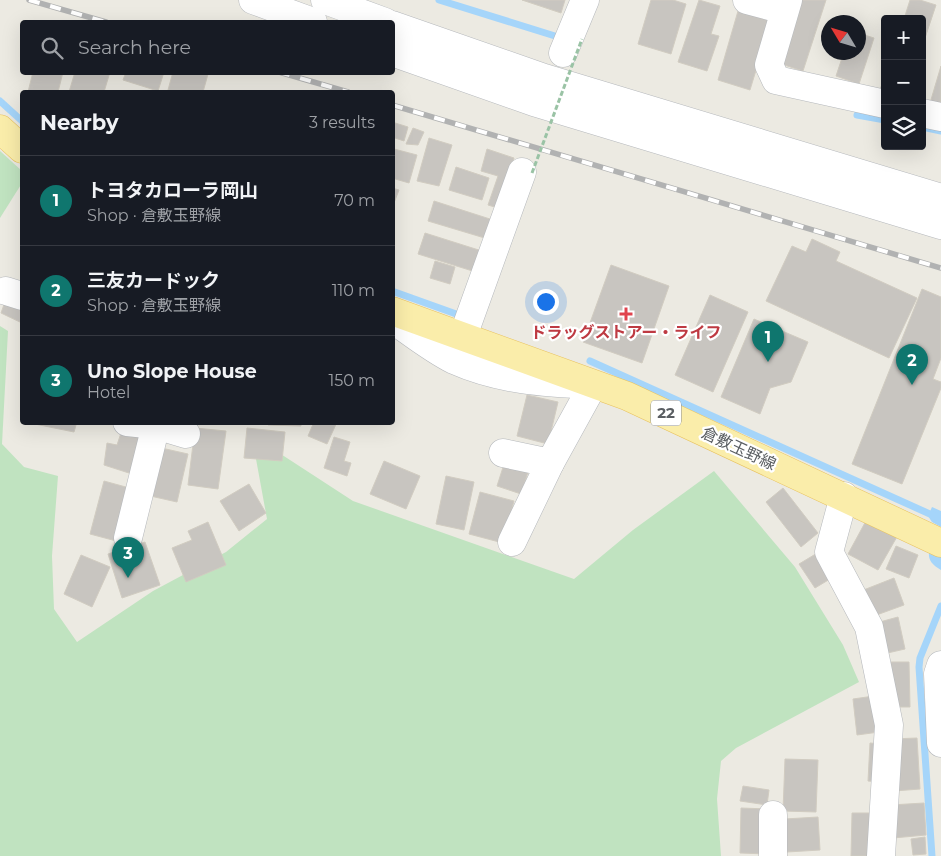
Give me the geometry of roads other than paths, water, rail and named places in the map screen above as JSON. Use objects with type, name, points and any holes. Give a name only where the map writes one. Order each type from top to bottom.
[{"type":"main road","points":[[0,129],[20,147]]},
{"type":"main road","name":"倉敷玉野線","points":[[395,312],[655,408],[936,540]]},
{"type":"street","points":[[253,0],[308,20]]},
{"type":"street","points":[[325,0],[380,20]]},
{"type":"street","points":[[572,46],[585,0]]},
{"type":"street","points":[[747,0],[786,5],[769,65],[776,80],[881,103]]},
{"type":"street","points":[[395,26],[544,78],[941,198]]},
{"type":"street","points":[[395,53],[534,102],[941,225]]},
{"type":"street","points":[[926,114],[941,117]]},
{"type":"street","points":[[463,336],[527,173]]},
{"type":"street","points":[[395,321],[453,359],[496,376],[534,383],[593,385],[550,463],[512,542]]},
{"type":"street","points":[[128,538],[156,425],[186,434]]},
{"type":"street","points":[[502,453],[550,463]]},
{"type":"street","points":[[844,496],[829,552],[869,627],[889,725],[881,856]]},
{"type":"street","points":[[941,665],[938,674],[941,742]]},
{"type":"street","points":[[773,815],[773,856]]},
{"type":"water","points":[[932,507],[941,511],[941,527],[932,522],[928,516]]},
{"type":"water","points":[[941,527],[941,570],[930,561],[929,551]]},
{"type":"waterway","points":[[439,0],[555,36]]},
{"type":"waterway","points":[[0,101],[20,119]]},
{"type":"waterway","points":[[857,115],[881,119]]},
{"type":"waterway","points":[[926,128],[941,131]]},
{"type":"waterway","points":[[395,292],[459,315]]},
{"type":"waterway","points":[[590,361],[941,519]]},
{"type":"waterway","points":[[932,856],[919,667],[920,658],[941,606]]},
{"type":"railway","points":[[29,0],[99,20]]},
{"type":"railway","points":[[289,75],[341,90]]},
{"type":"railway","points":[[395,106],[941,268]]},
{"type":"place","name":"ドラッグストアー・ライフ","points":[[626,314]]},
{"type":"place","name":"トヨタカローラ岡山","points":[[768,362]]},
{"type":"place","name":"三友カードック","points":[[912,385]]},
{"type":"place","name":"Uno Slope House","points":[[128,578]]}]
